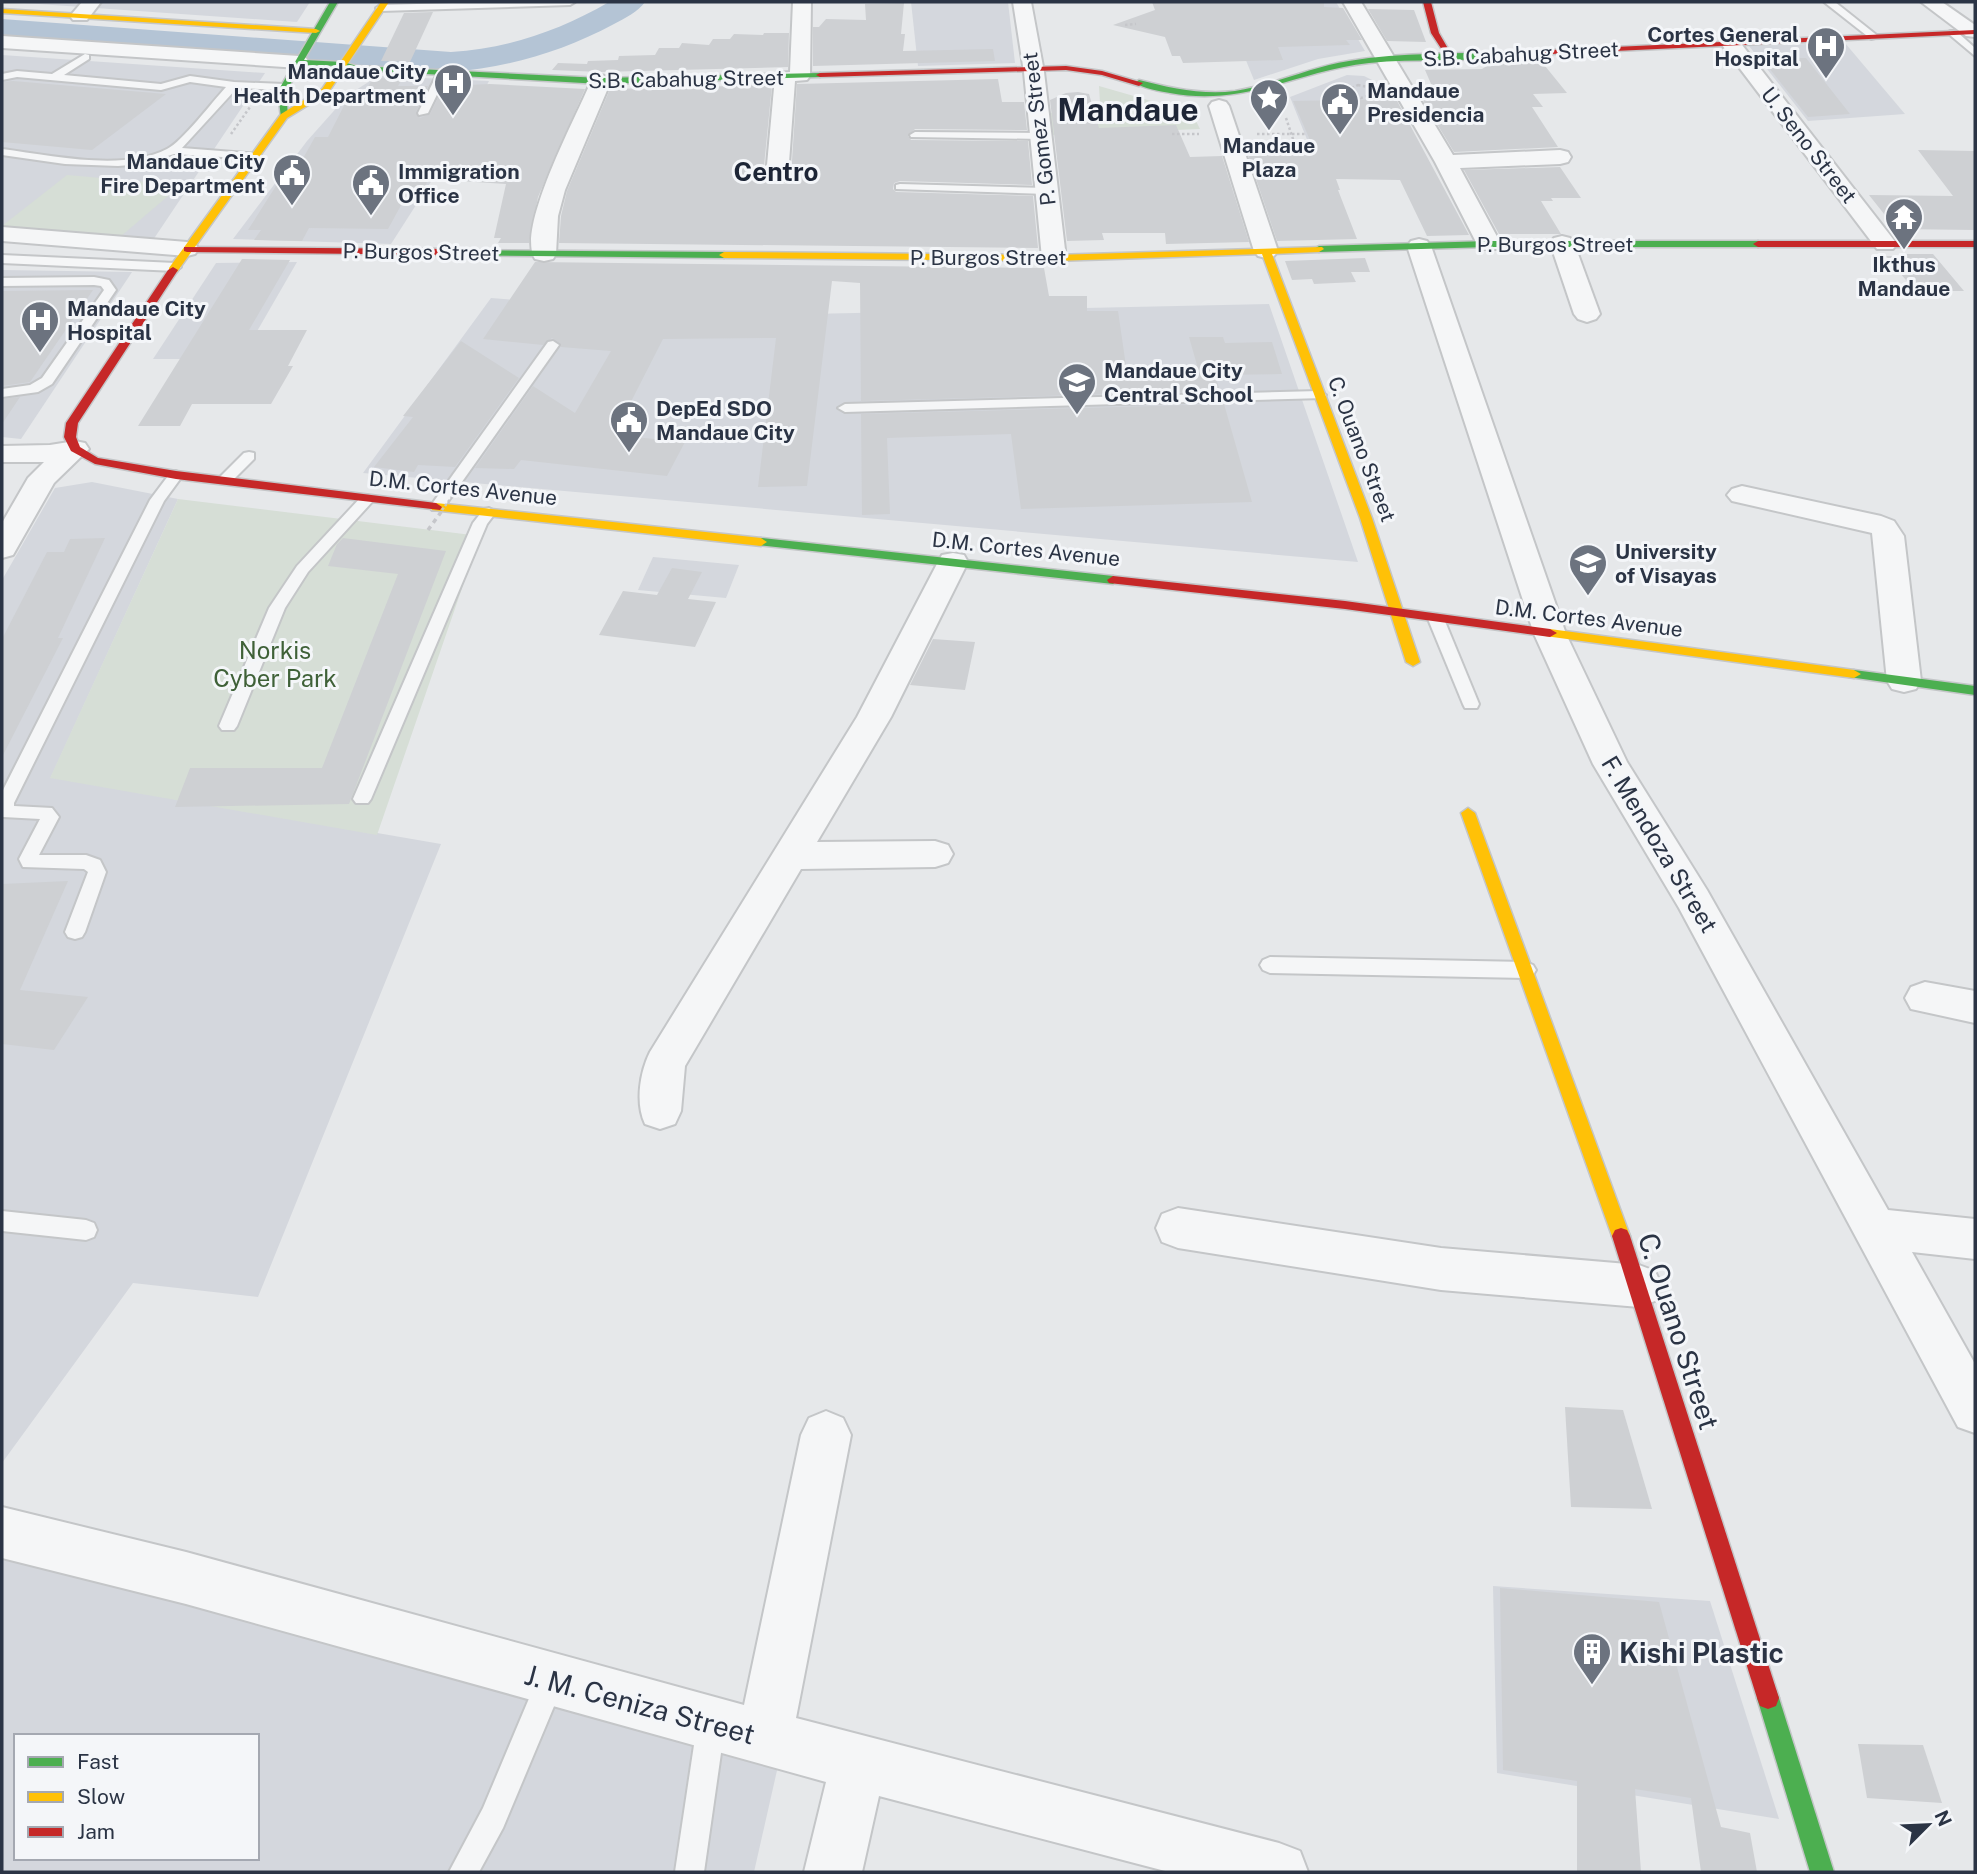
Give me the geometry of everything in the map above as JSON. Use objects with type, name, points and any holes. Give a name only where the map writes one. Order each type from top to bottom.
[{"type":"main road","points":[[284,116],[284,87],[334,2]]},
{"type":"main road","points":[[1427,2],[1435,33],[1451,57]]},
{"type":"main road","points":[[75,449],[70,437],[72,423],[181,258],[284,116],[325,91],[346,66],[383,5]]},
{"type":"main road","points":[[6,16],[76,8],[304,53]]},
{"type":"main road","name":"S.B. Cabahug Street","points":[[304,53],[346,66],[376,69],[601,81],[1028,70],[1087,77],[1185,103],[1217,101],[1261,93],[1331,73],[1391,61],[1974,32]]},
{"type":"main road","name":"P. Burgos Street","points":[[181,258],[544,254],[1054,258],[1489,244],[1975,244]]},
{"type":"main road","name":"C. Ouano Street","points":[[1266,251],[1366,518],[1413,662]]},
{"type":"main road","name":"D.M. Cortes Avenue","points":[[75,449],[104,464],[176,475],[437,507],[1398,613],[1975,691]]},
{"type":"main road","name":"C. Ouano Street","points":[[1468,813],[1639,1286],[1822,1872]]},
{"type":"street","points":[[777,176],[802,2]]},
{"type":"street","name":"P. Gomez Street","points":[[1022,2],[1028,70],[1049,165],[1047,191],[1054,258]]},
{"type":"street","points":[[1352,2],[1391,61],[1489,244]]},
{"type":"street","points":[[1930,2],[1974,32]]},
{"type":"street","name":"S.B. Cabahug Street","points":[[2,42],[304,53]]},
{"type":"street","name":"U. Seno Street","points":[[1732,45],[1885,244]]},
{"type":"street","name":"S.B. Cabahug Street","points":[[2,50],[85,57],[304,53]]},
{"type":"street","points":[[544,254],[548,208],[601,81]]},
{"type":"street","points":[[1217,101],[1266,251]]},
{"type":"street","points":[[1446,162],[1560,157]]},
{"type":"street","name":"P. Burgos Street","points":[[2,234],[181,258]]},
{"type":"street","points":[[1562,243],[1587,314]]},
{"type":"street","name":"F. Mendoza Street","points":[[1419,246],[1550,634],[1610,764],[1694,900],[1975,1410]]},
{"type":"street","points":[[2,454],[50,453],[75,449]]},
{"type":"street","points":[[2,549],[42,478],[75,449]]},
{"type":"street","points":[[1742,495],[1883,527],[1889,536],[1904,681]]},
{"type":"street","points":[[660,1111],[665,1064],[874,717],[953,562]]},
{"type":"street","points":[[791,856],[935,854]]},
{"type":"street","points":[[1926,998],[1975,1007]]},
{"type":"street","points":[[1178,1228],[1441,1269],[1639,1286]]},
{"type":"street","points":[[1878,1230],[1975,1239]]},
{"type":"street","points":[[765,1738],[826,1435]]},
{"type":"street","name":"J. M. Ceniza Street","points":[[2,1533],[186,1578],[711,1724],[1279,1872]]},
{"type":"street","points":[[834,1872],[859,1763]]},
{"type":"lane","points":[[383,5],[570,2]]},
{"type":"lane","points":[[1829,2],[1874,37]]},
{"type":"lane","points":[[1953,33],[1975,54]]},
{"type":"lane","points":[[54,77],[85,57]]},
{"type":"lane","points":[[423,113],[443,72]]},
{"type":"lane","points":[[2,77],[17,74],[164,87],[190,79],[234,85],[284,87]]},
{"type":"lane","points":[[173,151],[234,85]]},
{"type":"lane","points":[[915,135],[1041,136]]},
{"type":"lane","points":[[2,152],[65,161],[118,163],[142,162],[173,151],[255,156]]},
{"type":"lane","points":[[900,187],[1047,191]]},
{"type":"lane","points":[[2,259],[92,265],[181,258]]},
{"type":"lane","points":[[73,281],[92,265]]},
{"type":"lane","points":[[2,282],[94,281],[105,283],[110,290],[47,381],[33,389],[2,393]]},
{"type":"lane","points":[[437,507],[553,345]]},
{"type":"lane","points":[[845,408],[1319,396]]},
{"type":"lane","points":[[225,480],[249,456]]},
{"type":"lane","points":[[75,932],[97,872],[93,865],[86,862],[30,862],[28,859],[50,817],[46,813],[9,812],[5,803],[157,500],[176,475]]},
{"type":"lane","points":[[228,726],[277,608],[302,569],[368,499]]},
{"type":"lane","points":[[362,799],[480,523],[489,512]]},
{"type":"lane","points":[[1436,619],[1471,704]]},
{"type":"lane","points":[[1270,965],[1525,970]]},
{"type":"lane","points":[[2,1221],[86,1230]]},
{"type":"lane","points":[[463,1872],[493,1818],[551,1679]]},
{"type":"lane","points":[[688,1872],[711,1724]]},
{"type":"path","points":[[1125,24],[1136,24]]},
{"type":"path","points":[[1350,87],[1368,87],[1376,93],[1369,97],[1357,97],[1348,93],[1347,89],[1350,87]]},
{"type":"path","points":[[1286,118],[1295,145]]},
{"type":"path","points":[[1228,134],[1307,134]]},
{"type":"path","points":[[428,530],[463,482]]},
{"type":"shaded area","points":[[10,2],[310,2],[297,22]]},
{"type":"shaded area","points":[[911,2],[1008,2],[1015,63],[918,66]]},
{"type":"shaded area","points":[[1199,2],[1336,2],[1365,51],[1318,59],[1254,80],[1227,14],[1201,8]]},
{"type":"shaded area","name":"Cortes General Hospital","points":[[1845,43],[1905,114],[1808,121],[1749,46]]},
{"type":"shaded area","points":[[2,55],[265,73],[151,243],[2,228]]},
{"type":"shaded area","points":[[1347,75],[1364,76],[1380,84],[1426,167],[1318,167],[1290,97]]},
{"type":"shaded area","points":[[378,76],[489,81],[459,138],[391,244],[233,239],[307,141],[348,95]]},
{"type":"shaded area","points":[[297,262],[241,359],[153,359],[216,263]]},
{"type":"shaded area","name":"Mandaue City Hospital","points":[[2,270],[132,272],[21,439],[2,437]]},
{"type":"shaded area","points":[[491,298],[711,316],[1269,304],[1358,562],[363,473]]},
{"type":"shaded area","points":[[92,482],[178,499],[51,777],[441,844],[258,1297],[133,1283],[2,1463],[2,580],[55,488]]},
{"type":"shaded area","points":[[653,557],[739,565],[726,598],[638,590]]},
{"type":"shaded area","points":[[2,1560],[86,1576],[778,1766],[754,1872],[2,1872]]},
{"type":"shaded area","name":"Kishi Plastic","points":[[1493,1586],[1710,1601],[1779,1819],[1497,1773]]},
{"type":"green space","points":[[1099,86],[1186,111],[1193,115],[1200,129],[1051,135],[1049,113],[1083,111],[1100,103]]},
{"type":"green space","points":[[67,175],[181,185],[120,237],[2,226]]},
{"type":"green space","name":"Norkis Cyber Park","points":[[178,499],[480,536],[377,835],[50,778]]},
{"type":"building","points":[[1152,2],[1324,2],[1324,7],[1343,8],[1362,40],[1346,40],[1350,45],[1278,47],[1283,60],[1183,63],[1180,56],[1172,56],[1165,37],[1113,25],[1155,10]]},
{"type":"building","points":[[904,3],[901,34],[905,34],[903,51],[993,49],[995,61],[813,66],[813,27],[819,27],[826,19],[866,20],[865,4]]},
{"type":"building","points":[[1368,9],[1414,10],[1426,42],[1387,41]]},
{"type":"building","points":[[433,12],[410,62],[381,61],[404,13]]},
{"type":"building","points":[[789,33],[788,67],[601,72],[552,70],[558,63],[587,64],[588,61],[618,60],[619,56],[655,55],[659,48],[679,48],[682,43],[709,45],[713,39],[730,39],[734,34]]},
{"type":"building","points":[[1761,58],[1806,58],[1850,114],[1808,117]]},
{"type":"building","points":[[1541,61],[1567,93],[1533,94],[1543,107],[1532,107],[1558,147],[1454,152],[1422,99],[1433,99],[1430,93],[1435,93],[1425,70],[1482,69],[1490,64]]},
{"type":"building","points":[[373,78],[402,79],[398,86],[428,86],[416,112],[420,118],[430,114],[444,86],[490,84],[585,89],[538,197],[529,243],[498,243],[501,238],[494,238],[506,184],[428,179],[425,187],[411,187],[388,229],[309,228],[302,241],[254,240],[261,230],[248,230],[281,178],[292,178],[315,137],[328,137],[350,94],[364,94]]},
{"type":"building","points":[[998,79],[1002,102],[1024,102],[1027,130],[915,129],[908,136],[911,140],[1028,141],[1032,185],[900,181],[894,183],[893,189],[896,192],[1033,196],[1038,248],[559,243],[561,216],[567,191],[610,89],[772,85],[763,176],[769,184],[785,184],[791,176],[797,84]]},
{"type":"building","points":[[2,82],[166,94],[92,150],[2,142]]},
{"type":"building","points":[[1066,93],[1089,94],[1099,128],[1176,125],[1190,157],[1222,156],[1249,242],[1166,244],[1165,233],[1102,233],[1104,240],[1067,241],[1050,100]]},
{"type":"building","points":[[1396,99],[1469,235],[1427,236],[1400,180],[1336,179],[1357,239],[1277,241],[1248,155],[1316,154],[1293,101]]},
{"type":"building","points":[[1918,150],[1975,151],[1975,230],[1896,229],[1869,195],[1953,196]]},
{"type":"building","points":[[1560,167],[1581,198],[1551,198],[1553,201],[1541,201],[1561,234],[1499,234],[1464,170]]},
{"type":"building","points":[[1898,254],[1933,254],[1964,291],[1915,291],[1886,256],[1899,256]]},
{"type":"building","points":[[1365,258],[1370,272],[1351,272],[1356,282],[1314,284],[1312,279],[1292,280],[1285,261]]},
{"type":"building","points":[[242,259],[290,260],[249,330],[307,330],[288,366],[293,366],[271,404],[192,404],[180,426],[138,426]]},
{"type":"building","points":[[535,262],[1044,268],[1049,296],[1087,296],[1087,311],[1118,311],[1126,366],[1197,365],[1189,337],[1223,337],[1225,343],[1272,342],[1282,374],[1215,375],[1220,391],[861,401],[860,283],[832,281],[807,486],[758,487],[776,338],[663,339],[614,435],[685,442],[667,476],[521,460],[514,469],[475,468],[533,386],[575,413],[611,351],[561,347],[560,343],[552,338],[543,345],[483,339]]},
{"type":"building","points":[[93,290],[30,382],[2,386],[2,291]]},
{"type":"building","points":[[461,341],[519,378],[455,467],[418,465],[414,472],[374,467],[413,417],[403,416]]},
{"type":"building","points":[[20,397],[2,424],[2,399]]},
{"type":"building","points":[[1224,404],[1252,502],[1021,509],[1011,434],[887,438],[890,514],[862,515],[861,414]]},
{"type":"building","points":[[105,538],[58,638],[63,638],[2,757],[2,639],[47,552],[64,552],[70,539]]},
{"type":"building","points":[[343,538],[446,551],[349,804],[175,807],[190,768],[322,768],[398,574],[328,566],[337,544]]},
{"type":"building","points":[[672,568],[702,572],[688,599],[716,602],[695,647],[599,635],[623,591],[657,595]]},
{"type":"building","points":[[933,639],[975,642],[965,690],[910,685]]},
{"type":"building","points":[[68,881],[20,990],[88,997],[54,1050],[2,1044],[2,884]]},
{"type":"building","points":[[1565,1407],[1623,1410],[1652,1509],[1571,1507]]},
{"type":"building","name":"Kishi Plastic","points":[[1500,1588],[1659,1602],[1721,1827],[1750,1833],[1757,1872],[1701,1872],[1691,1798],[1635,1789],[1641,1872],[1577,1872],[1577,1781],[1503,1770]]},
{"type":"building","points":[[1858,1744],[1923,1745],[1942,1803],[1867,1798]]},
{"type":"waterway","points":[[2,28],[451,62],[500,56],[545,44],[587,26],[630,2]]},
{"type":"traffic: fast","points":[[284,116],[282,91],[334,2]]},
{"type":"traffic: fast","points":[[1139,83],[1186,93],[1223,94],[1249,90],[1320,69],[1369,60],[1510,54]]},
{"type":"traffic: fast","points":[[299,62],[343,64],[356,68],[601,81],[820,75]]},
{"type":"traffic: fast","points":[[1319,249],[1489,244],[1758,244]]},
{"type":"traffic: fast","points":[[450,252],[724,255]]},
{"type":"traffic: fast","points":[[761,542],[1113,580]]},
{"type":"traffic: fast","points":[[1854,674],[1975,691]]},
{"type":"traffic: fast","points":[[1768,1698],[1822,1872]]},
{"type":"traffic: slow","points":[[173,270],[284,116],[325,91],[385,2]]},
{"type":"traffic: slow","points":[[2,11],[316,31]]},
{"type":"traffic: slow","points":[[724,255],[1054,258],[1319,249]]},
{"type":"traffic: slow","points":[[1266,251],[1366,518],[1413,662]]},
{"type":"traffic: slow","points":[[436,507],[761,542]]},
{"type":"traffic: slow","points":[[1550,633],[1854,674]]},
{"type":"traffic: slow","points":[[1468,813],[1621,1236]]},
{"type":"traffic: jam","points":[[1427,2],[1435,33],[1451,57]]},
{"type":"traffic: jam","points":[[1510,54],[1975,32]]},
{"type":"traffic: jam","points":[[820,75],[1066,68],[1102,73],[1139,83]]},
{"type":"traffic: jam","points":[[1758,244],[1975,244]]},
{"type":"traffic: jam","points":[[187,249],[450,252]]},
{"type":"traffic: jam","points":[[173,270],[72,423],[70,437],[75,449],[95,461],[176,475],[436,507]]},
{"type":"traffic: jam","points":[[1113,580],[1345,605],[1550,633]]},
{"type":"traffic: jam","points":[[1621,1236],[1768,1698]]},
{"type":"place","name":"Cortes General Hospital","points":[[1826,80]]},
{"type":"place","name":"Mandaue City Health Department","points":[[453,117]]},
{"type":"place","name":"Mandaue Plaza","points":[[1269,132]]},
{"type":"place","name":"Mandaue Presidencia","points":[[1340,136]]},
{"type":"place","name":"Mandaue City Fire Department","points":[[292,207]]},
{"type":"place","name":"Immigration Office","points":[[371,217]]},
{"type":"place","name":"Ikthus Mandaue","points":[[1904,251]]},
{"type":"place","name":"Mandaue City Hospital","points":[[40,354]]},
{"type":"place","name":"Mandaue City Central School","points":[[1077,416]]},
{"type":"place","name":"DepEd SDO Mandaue City","points":[[629,454]]},
{"type":"place","name":"University of Visayas","points":[[1588,597]]},
{"type":"place","name":"Kishi Plastic","points":[[1592,1686]]},
{"type":"district","name":"Mandaue","points":[[1128,109]]},
{"type":"district","name":"Centro","points":[[776,171]]}]
